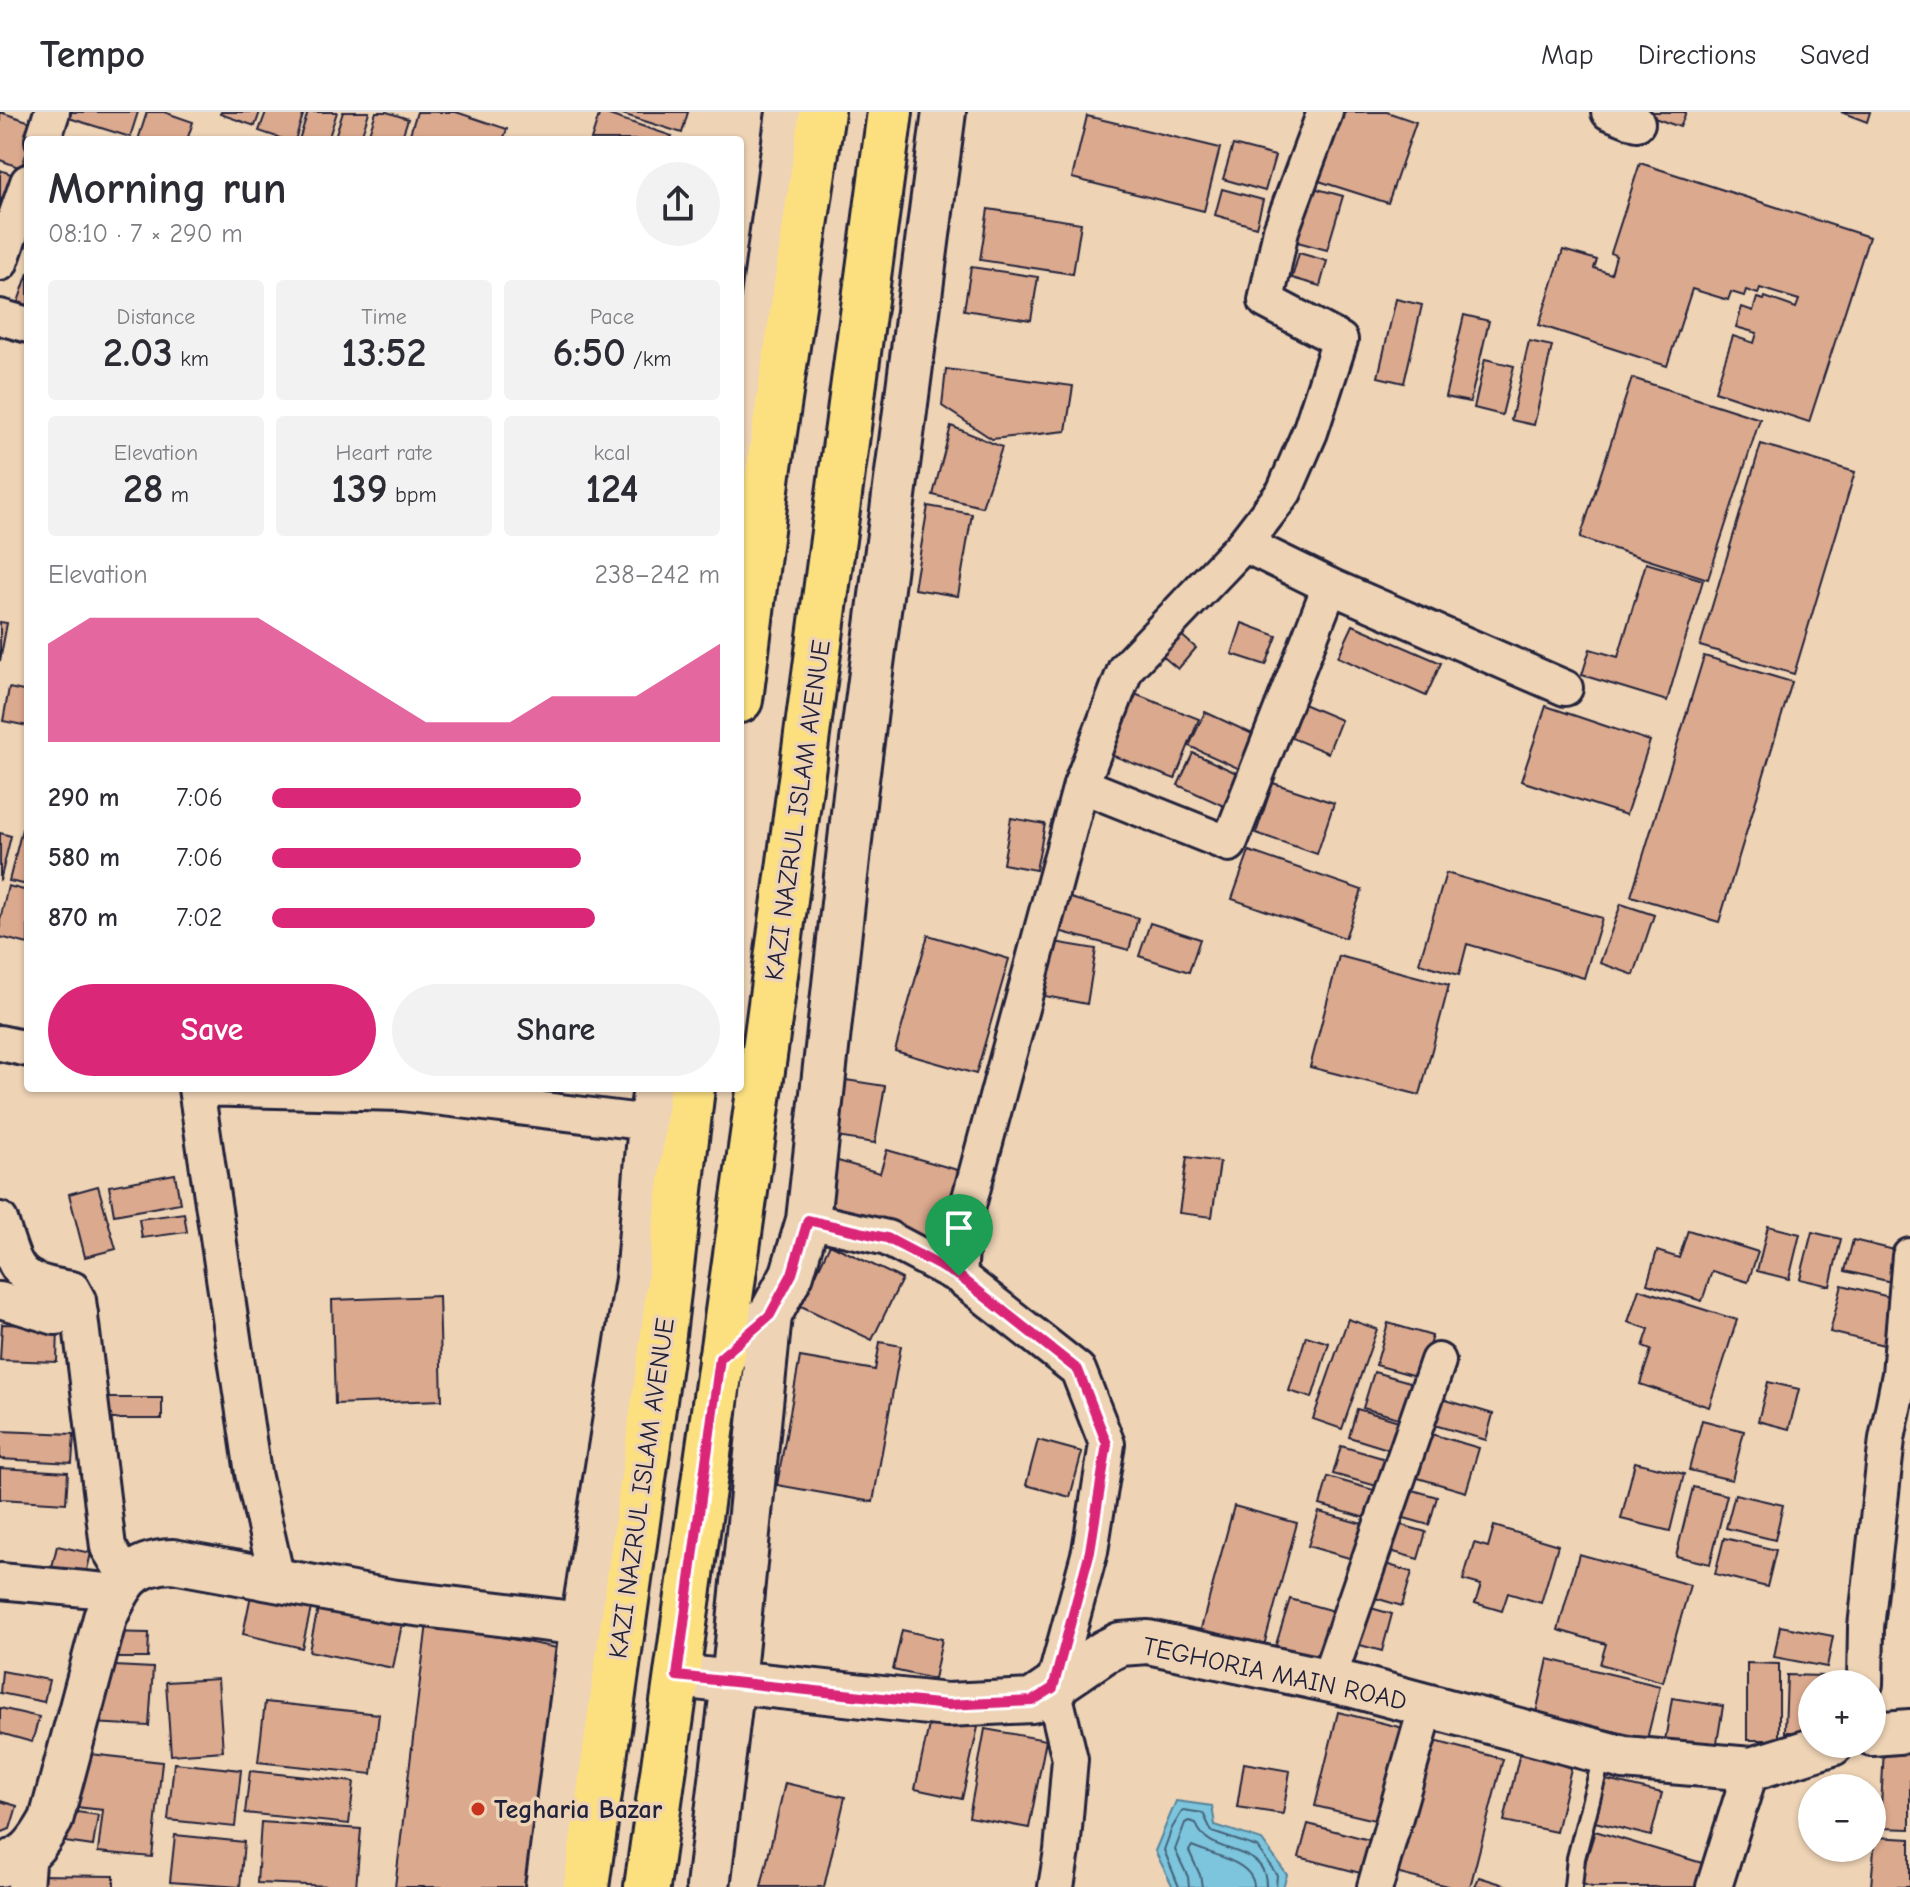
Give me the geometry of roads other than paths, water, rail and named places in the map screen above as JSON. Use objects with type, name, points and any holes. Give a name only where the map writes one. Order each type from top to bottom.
[{"type":"main road","points":[[744,668],[768,473],[822,112]]},
{"type":"main road","name":"KAZI NAZRUL ISLAM AVENUE","points":[[647,1887],[766,1042],[890,112]]},
{"type":"main road","name":"KAZI NAZRUL ISLAM AVENUE","points":[[586,1887],[662,1343],[692,1092]]},
{"type":"street","points":[[44,136],[52,112]]},
{"type":"street","points":[[744,438],[788,112]]},
{"type":"street","points":[[720,1358],[770,1315],[792,1274],[808,1220],[855,795],[944,112]]},
{"type":"street","points":[[959,1276],[963,1224],[1081,785],[1126,668],[1244,544],[1284,492],[1310,432],[1340,340],[1266,301],[1281,230],[1325,112]]},
{"type":"street","points":[[0,263],[24,194]]},
{"type":"street","points":[[0,317],[24,324]]},
{"type":"street","points":[[1244,544],[1330,586],[1565,688]]},
{"type":"street","points":[[1081,785],[1229,844],[1330,586]]},
{"type":"street","points":[[0,1043],[24,1048]]},
{"type":"street","points":[[197,1092],[253,1473],[277,1579]]},
{"type":"street","points":[[361,1092],[652,1106],[637,1279],[582,1624],[547,1887]]},
{"type":"street","points":[[0,1220],[15,1267],[28,1279],[41,1285],[72,1289],[78,1300],[108,1547],[122,1585]]},
{"type":"street","points":[[808,1220],[887,1238],[959,1276],[1078,1370],[1107,1444],[1090,1551],[1053,1688],[1070,1759],[1056,1887]]},
{"type":"street","points":[[1865,1670],[1866,1627],[1887,1439],[1900,1374],[1910,1256]]},
{"type":"street","points":[[0,1300],[55,1317],[80,1314]]},
{"type":"street","points":[[708,1887],[733,1682],[770,1315]]},
{"type":"street","points":[[1328,1680],[1438,1361]]},
{"type":"street","points":[[18,1868],[37,1845],[51,1820],[94,1654],[122,1585],[153,1561],[173,1561],[390,1601],[582,1624]]},
{"type":"street","points":[[0,1581],[122,1585]]},
{"type":"street","name":"TEGHORIA MAIN ROAD","points":[[677,1676],[947,1705],[1032,1701],[1104,1652],[1120,1644],[1148,1642],[1328,1680],[1624,1758],[1751,1769],[1798,1754]]},
{"type":"street","points":[[1375,1887],[1427,1705]]},
{"type":"street","points":[[1886,1733],[1910,1731]]},
{"type":"street","points":[[1714,1887],[1751,1769]]},
{"type":"lane","points":[[1573,1887],[1576,1858],[1603,1752]]},
{"type":"water","points":[[1176,1801],[1212,1806],[1215,1825],[1262,1840],[1287,1875],[1283,1887],[1173,1887],[1155,1851]]},
{"type":"place","name":"Tegharia Bazar","points":[[478,1809]]}]
